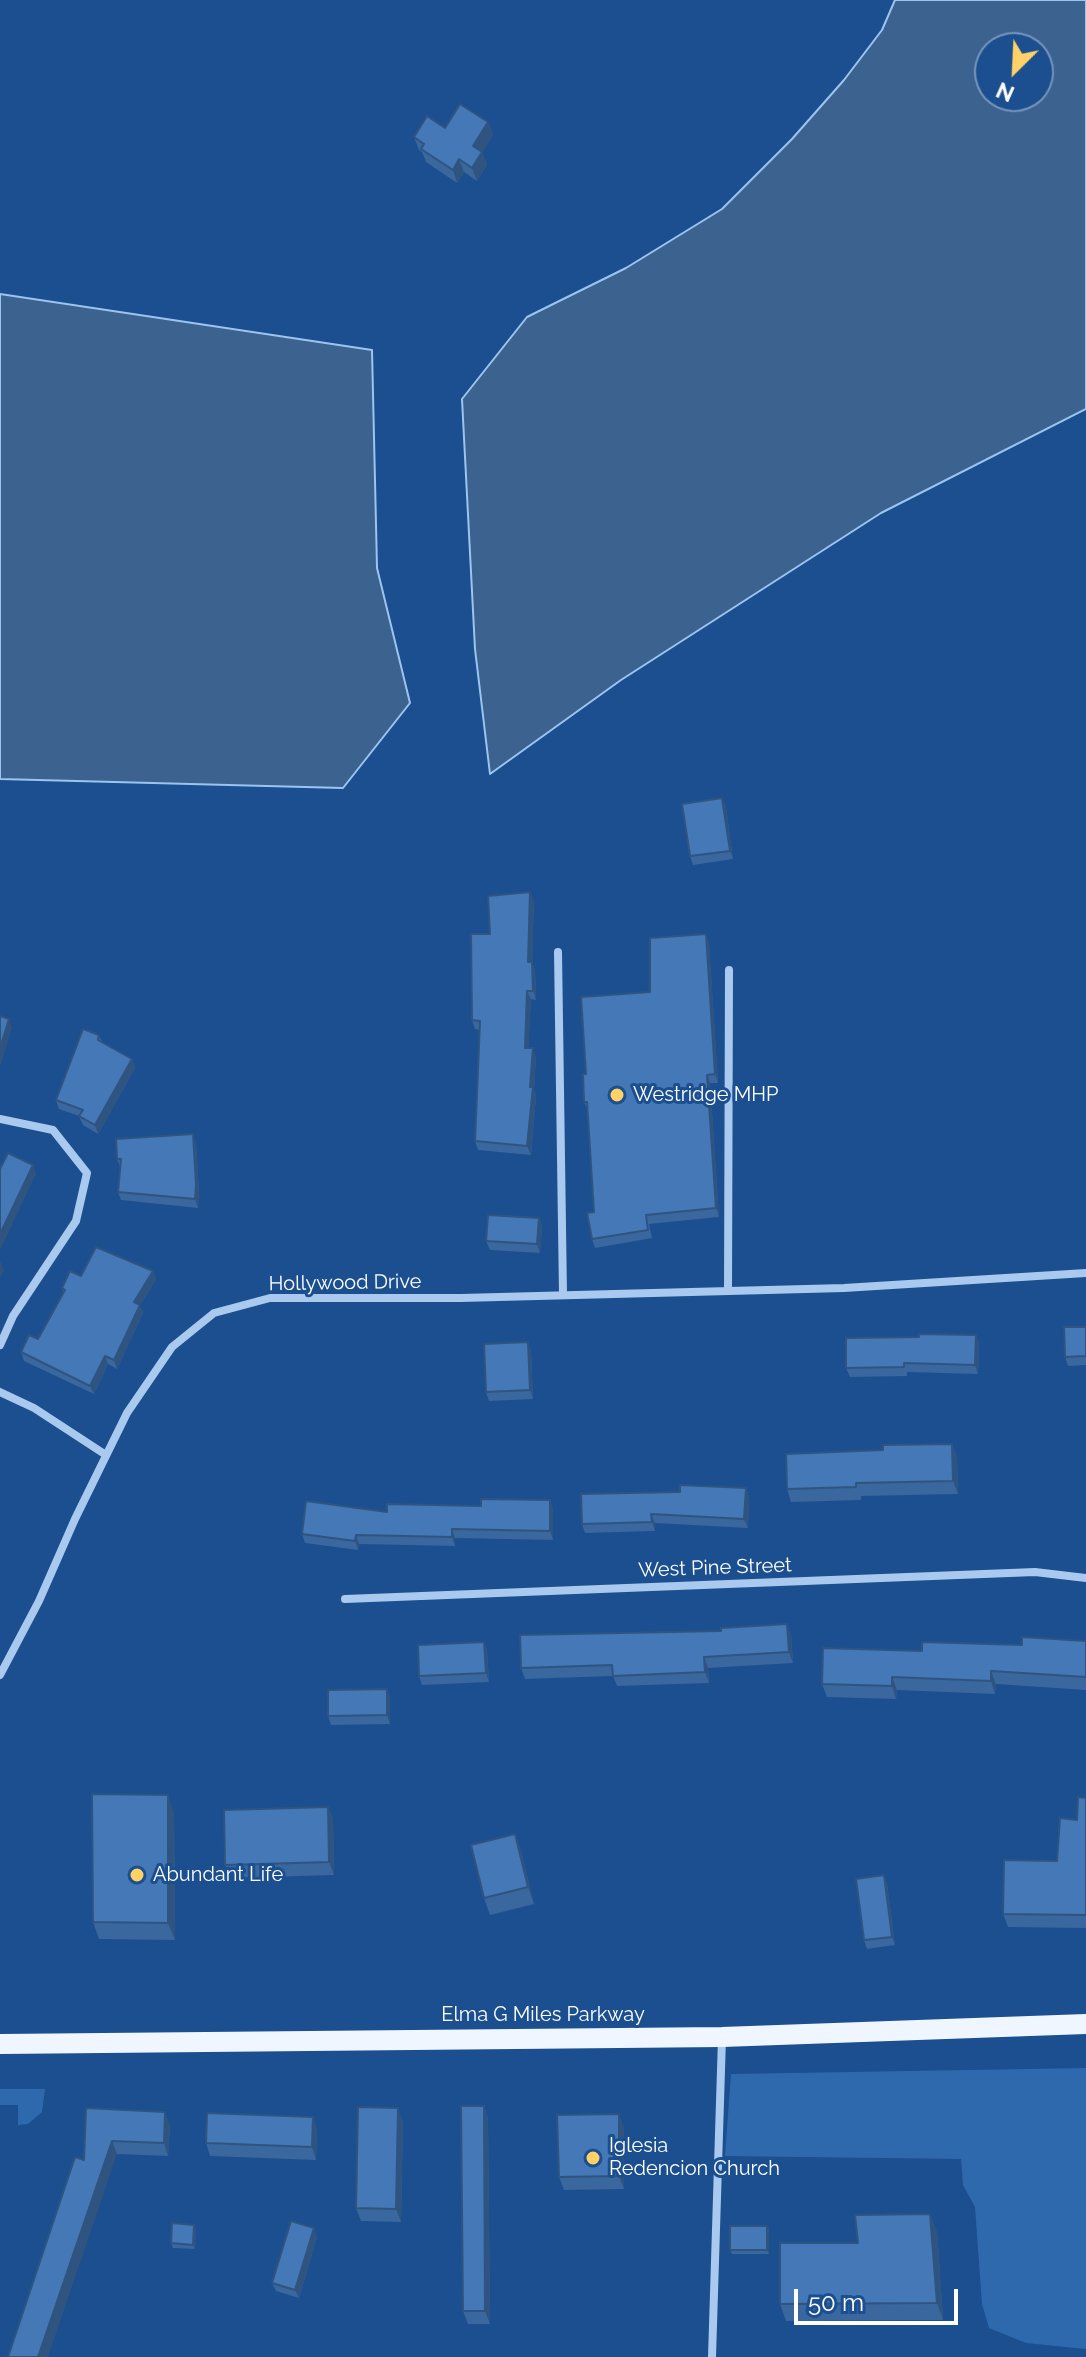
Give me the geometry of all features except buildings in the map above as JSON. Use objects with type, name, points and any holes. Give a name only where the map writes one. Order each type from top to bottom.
[{"type":"main road","name":"Elma G Miles Parkway","points":[[0,2044],[722,2037],[1086,2024]]},
{"type":"street","points":[[558,952],[563,1295]]},
{"type":"street","points":[[728,1291],[729,970]]},
{"type":"street","points":[[0,1119],[53,1130],[87,1173],[76,1221],[13,1316],[0,1345]]},
{"type":"street","name":"Hollywood Drive","points":[[0,1675],[39,1601],[127,1413],[172,1347],[214,1313],[270,1298],[844,1288],[1086,1273]]},
{"type":"street","points":[[0,1392],[34,1408],[106,1455]]},
{"type":"street","name":"West Pine Street","points":[[345,1599],[1035,1572],[1086,1578]]},
{"type":"street","points":[[712,2357],[722,2037]]},
{"type":"shaded area","points":[[895,0],[1086,0],[1086,409],[881,513],[621,680],[490,774],[475,649],[462,399],[527,317],[626,268],[722,209],[792,139],[844,80],[882,30]]},
{"type":"shaded area","points":[[0,294],[372,350],[377,568],[410,703],[343,788],[0,779]]},
{"type":"shaded area","points":[[1086,2068],[1086,2349],[1026,2343],[989,2328],[982,2304],[975,2207],[963,2185],[961,2159],[725,2156],[731,2074]]},
{"type":"shaded area","points":[[0,2089],[45,2089],[42,2112],[28,2124],[18,2125],[18,2105],[0,2105]]},
{"type":"place","name":"Westridge MHP","points":[[617,1095]]},
{"type":"place","name":"Abundant Life","points":[[137,1875]]},
{"type":"place","name":"Iglesia Redencion Church","points":[[593,2158]]}]
